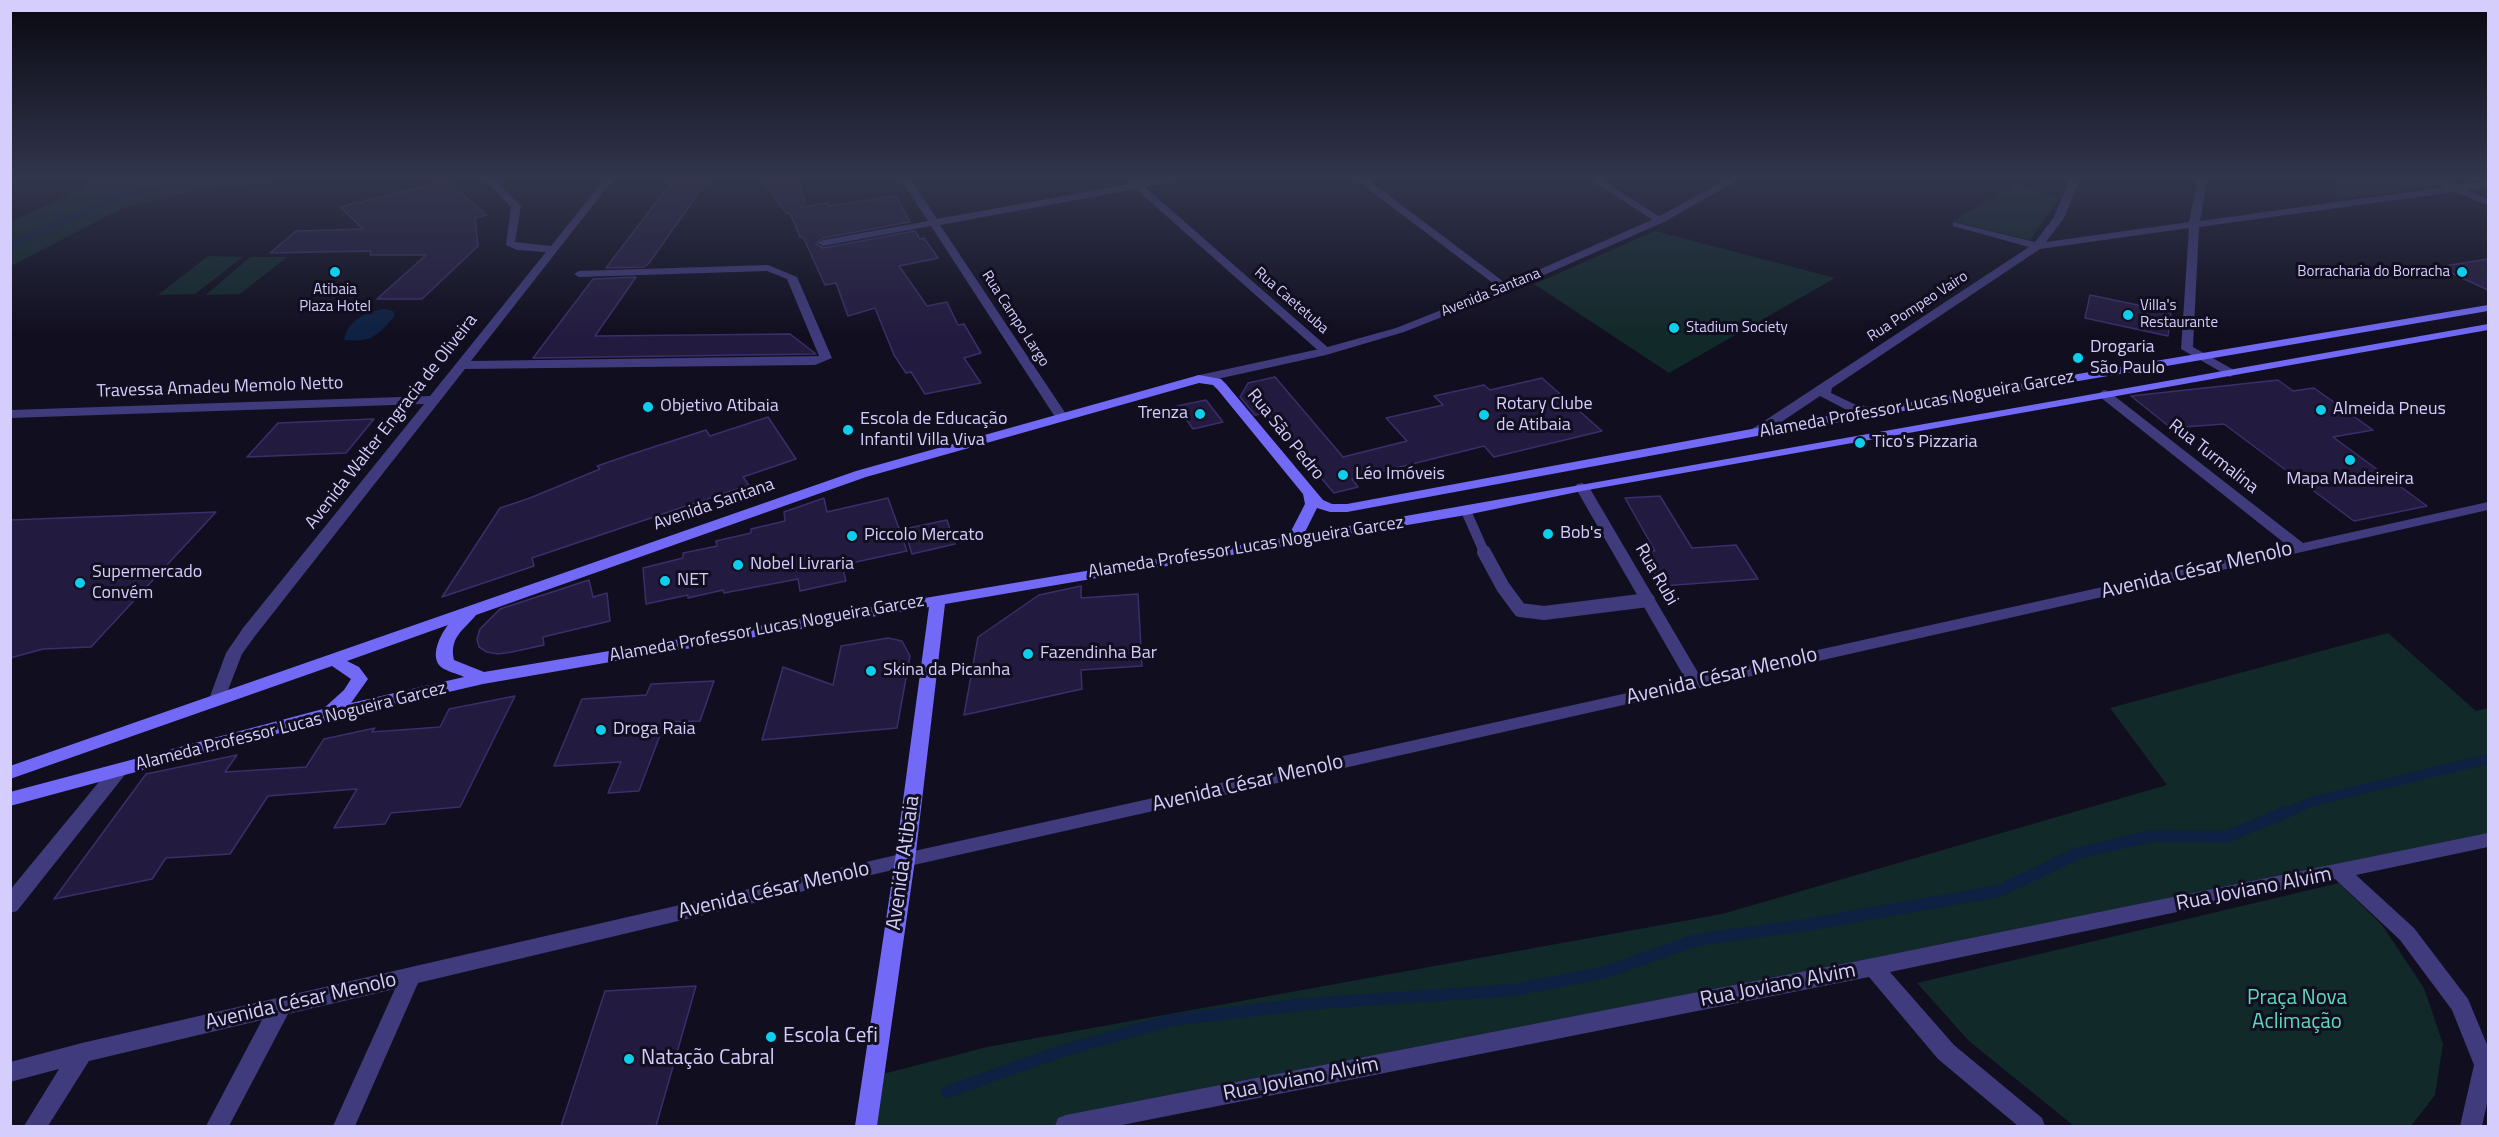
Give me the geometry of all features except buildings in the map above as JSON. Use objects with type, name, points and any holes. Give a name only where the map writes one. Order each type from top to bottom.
[{"type":"main road","name":"Alameda Professor Lucas Nogueira Garcez","points":[[1347,508],[1756,432],[2488,308]]},
{"type":"main road","name":"Alameda Professor Lucas Nogueira Garcez","points":[[10,799],[328,714],[483,678],[1466,511],[1582,487],[2488,327]]},
{"type":"main road","points":[[2177,360],[2187,349]]},
{"type":"main road","name":"Avenida Santana","points":[[218,699],[861,474],[924,454],[1199,378]]},
{"type":"main road","name":"Rua São Pedro","points":[[1199,378],[1216,382],[1222,387],[1318,503],[1330,508],[1347,508]]},
{"type":"main road","points":[[1739,461],[1756,432]]},
{"type":"main road","points":[[1293,541],[1312,504],[1310,495]]},
{"type":"main road","name":"Avenida Atibaia","points":[[866,1126],[938,599]]},
{"type":"main road","points":[[473,610],[458,623],[446,639],[443,650],[447,663],[483,678]]},
{"type":"main road","points":[[328,714],[350,694],[360,679],[352,671],[332,659]]},
{"type":"main road","name":"Alameda Professor Lucas Nogueira Garcez","points":[[10,773],[218,699]]},
{"type":"street","points":[[513,230],[510,243],[517,247],[553,249]]},
{"type":"street","name":"Avenida Walter Engracia de Oliveira","points":[[218,699],[234,653],[249,632],[568,230]]},
{"type":"street","points":[[823,243],[898,230]]},
{"type":"street","name":"Rua Campo Largo","points":[[937,230],[997,315],[1062,417]]},
{"type":"street","name":"Rua Caetetuba","points":[[1187,230],[1326,351]]},
{"type":"street","points":[[1430,230],[1506,288]]},
{"type":"street","name":"Avenida Santana","points":[[1199,378],[1326,351],[1400,330],[1506,288],[1637,230]]},
{"type":"street","points":[[1979,230],[2037,246],[2050,230]]},
{"type":"street","name":"Rua Pompeo Vairo","points":[[1756,432],[2037,246],[2146,230]]},
{"type":"street","points":[[2194,230],[2187,349],[2230,373]]},
{"type":"street","points":[[462,365],[815,361],[826,358],[792,277],[768,268],[579,274]]},
{"type":"street","points":[[1222,387],[1223,377],[1230,372]]},
{"type":"street","points":[[1826,386],[1825,394],[1833,400],[1846,406],[1877,412]]},
{"type":"street","name":"Rua Turmalina","points":[[2104,394],[2300,548]]},
{"type":"street","name":"Travessa Amadeu Memolo Netto","points":[[10,414],[431,400]]},
{"type":"street","name":"Rua Rubi","points":[[1582,487],[1696,683]]},
{"type":"street","name":"Avenida César Menolo","points":[[10,1072],[82,1053],[904,860],[2488,506]]},
{"type":"street","points":[[10,905],[118,771]]},
{"type":"street","name":"Rua Joviano Alvim","points":[[1066,1126],[1873,967],[2488,840]]},
{"type":"street","points":[[2340,872],[2407,934],[2461,1005],[2487,1066],[2471,1126]]},
{"type":"street","points":[[1873,967],[1946,1052],[2034,1126]]},
{"type":"street","points":[[344,1126],[411,976]]},
{"type":"street","points":[[217,1126],[280,1008]]},
{"type":"street","points":[[35,1126],[82,1053]]},
{"type":"lane","points":[[1466,511],[1492,569],[1506,594],[1520,610],[1544,613],[1648,600]]},
{"type":"green space","points":[[11,230],[80,230],[11,266]]},
{"type":"green space","points":[[1990,230],[2037,230],[2030,240]]},
{"type":"green space","name":"Stadium Society","points":[[1655,231],[1835,278],[1669,373],[1534,284]]},
{"type":"green space","points":[[208,256],[243,257],[195,294],[158,295]]},
{"type":"green space","points":[[250,257],[287,257],[240,294],[206,295]]},
{"type":"green space","points":[[2388,633],[2476,711],[2488,708],[2488,840],[1873,967],[1051,1126],[872,1126],[879,1075],[987,1047],[1722,914],[2167,785],[2110,708]]},
{"type":"green space","name":"Praça Nova Aclimação","points":[[2339,883],[2382,925],[2424,988],[2443,1044],[2435,1095],[2411,1126],[2074,1126],[1969,1041],[1917,983]]},
{"type":"water","points":[[385,309],[393,311],[395,315],[374,336],[361,340],[344,340],[353,322],[371,312]]},
{"type":"waterway","points":[[10,245],[44,230]]},
{"type":"waterway","points":[[2283,814],[2314,801],[2488,759]]},
{"type":"waterway","points":[[947,1092],[1062,1051],[1172,1020],[1306,1004],[1514,990],[1606,972],[1696,940],[1806,925],[1999,891],[2078,853],[2152,836],[2226,837],[2287,812]]},
{"type":"place","name":"Atibaia Plaza Hotel","points":[[335,272]]},
{"type":"place","name":"Borracharia do Borracha","points":[[2462,272]]},
{"type":"place","name":"Villa's Restaurante","points":[[2128,315]]},
{"type":"place","name":"Stadium Society","points":[[1674,328]]},
{"type":"place","name":"Drogaria São Paulo","points":[[2078,358]]},
{"type":"place","name":"Objetivo Atibaia","points":[[648,407]]},
{"type":"place","name":"Almeida Pneus","points":[[2321,410]]},
{"type":"place","name":"Trenza","points":[[1200,414]]},
{"type":"place","name":"Rotary Clube de Atibaia","points":[[1484,415]]},
{"type":"place","name":"Escola de Educação Infantil Villa Viva","points":[[848,430]]},
{"type":"place","name":"Tico's Pizzaria","points":[[1860,443]]},
{"type":"place","name":"Mapa Madeireira","points":[[2350,460]]},
{"type":"place","name":"Léo Imóveis","points":[[1343,475]]},
{"type":"place","name":"Bob's","points":[[1548,534]]},
{"type":"place","name":"Piccolo Mercato","points":[[852,536]]},
{"type":"place","name":"Nobel Livraria","points":[[738,565]]},
{"type":"place","name":"NET","points":[[665,581]]},
{"type":"place","name":"Supermercado Convém","points":[[80,583]]},
{"type":"place","name":"Fazendinha Bar","points":[[1028,654]]},
{"type":"place","name":"Skina da Picanha","points":[[871,671]]},
{"type":"place","name":"Droga Raia","points":[[601,730]]},
{"type":"place","name":"Escola Cefi","points":[[771,1037]]},
{"type":"place","name":"Natação Cabral","points":[[629,1059]]}]
